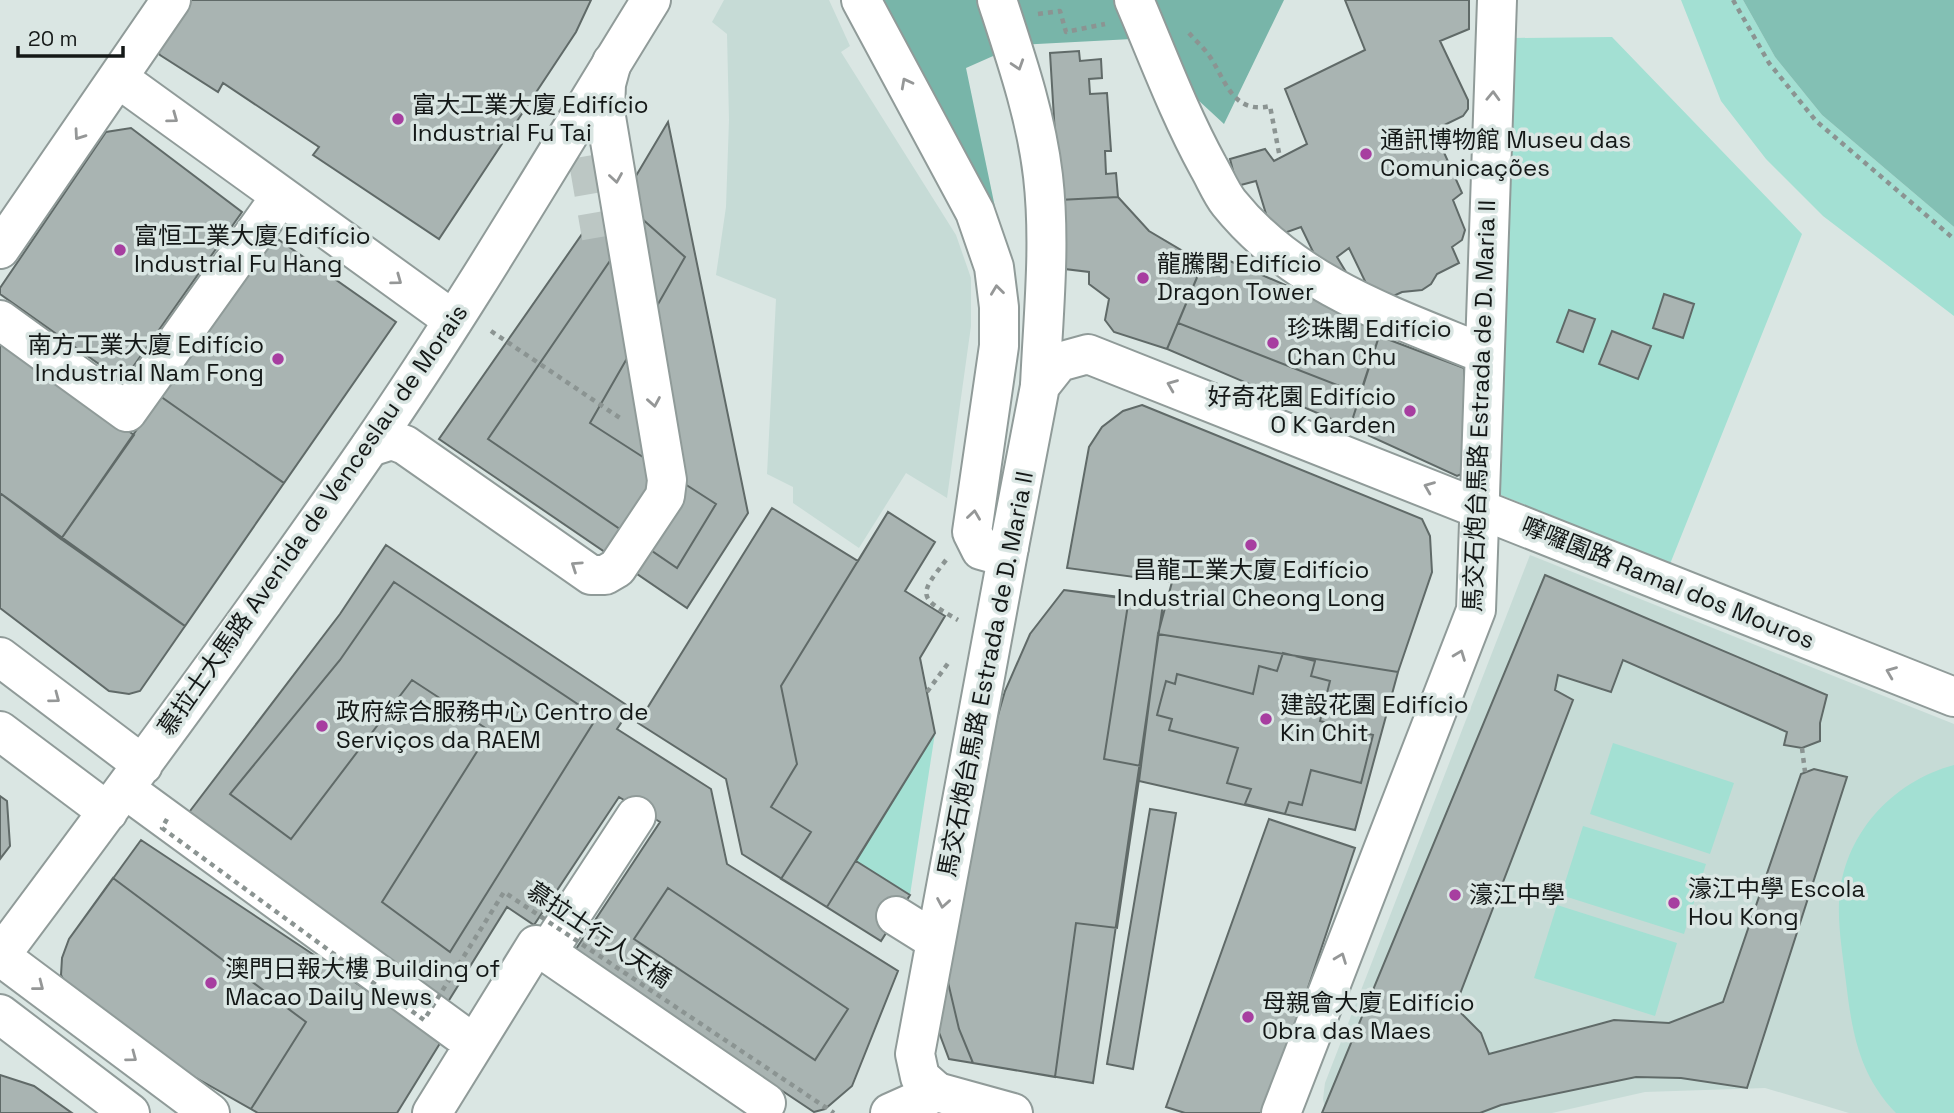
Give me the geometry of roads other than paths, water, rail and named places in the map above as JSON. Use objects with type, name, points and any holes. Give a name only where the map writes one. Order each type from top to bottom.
[{"type":"street","points":[[0,249],[172,0]]},
{"type":"street","points":[[861,0],[975,212],[994,267],[999,307],[999,346],[973,539],[981,550],[995,554],[1009,547]]},
{"type":"street","name":"馬交石炮台馬路 Estrada de D. Maria II","points":[[937,1092],[924,1082],[915,1060],[1040,386],[1046,223],[1043,177],[1025,87],[997,0]]},
{"type":"street","name":"馬交石炮台馬路 Estrada de D. Maria II","points":[[1281,1113],[1471,625],[1478,594],[1497,0]]},
{"type":"street","points":[[370,447],[392,440],[405,445],[584,572],[600,576],[612,572],[620,564],[665,496],[667,480],[661,445],[587,146],[646,5]]},
{"type":"street","name":"慕拉士大馬路 Avenida de Venceslau de Morais","points":[[0,956],[125,789],[370,447],[456,315],[587,146],[612,62],[646,5]]},
{"type":"street","points":[[1119,6],[1228,202],[1261,237],[1283,257],[1358,302],[1484,354]]},
{"type":"street","points":[[118,78],[281,196],[456,315]]},
{"type":"street","points":[[0,320],[127,412],[281,196]]},
{"type":"street","name":"嚤囉園路 Ramal dos Mouros","points":[[1040,386],[1059,362],[1088,354],[1103,357],[1954,697]]},
{"type":"street","points":[[0,657],[125,789],[474,1044]]},
{"type":"street","points":[[0,731],[125,789]]},
{"type":"street","points":[[547,952],[636,816]]},
{"type":"street","points":[[896,916],[936,941]]},
{"type":"street","points":[[432,1113],[536,945],[766,1103]]},
{"type":"street","points":[[0,956],[210,1113]]},
{"type":"street","points":[[0,1014],[130,1113]]},
{"type":"street","points":[[890,1113],[937,1092],[1013,1113]]},
{"type":"tunnel","points":[[587,156],[601,237]]},
{"type":"place","name":"富大工業大廈 Edifício Industrial Fu Tai","points":[[398,119]]},
{"type":"place","name":"通訊博物館 Museu das Comunicações","points":[[1366,154]]},
{"type":"place","name":"富恒工業大廈 Edifício Industrial Fu Hang","points":[[120,250]]},
{"type":"place","name":"龍騰閣 Edifício Dragon Tower","points":[[1143,278]]},
{"type":"place","name":"珍珠閣 Edifício Chan Chu","points":[[1273,343]]},
{"type":"place","name":"南方工業大廈 Edifício Industrial Nam Fong","points":[[278,359]]},
{"type":"place","name":"好奇花園 Edifício O K Garden","points":[[1410,411]]},
{"type":"place","name":"昌龍工業大廈 Edifício Industrial Cheong Long","points":[[1251,545]]},
{"type":"place","name":"建設花園 Edifício Kin Chit","points":[[1266,719]]},
{"type":"place","name":"政府綜合服務中心 Centro de Serviços da RAEM","points":[[322,726]]},
{"type":"place","name":"濠江中學","points":[[1455,895]]},
{"type":"place","name":"濠江中學 Escola Hou Kong","points":[[1674,903]]},
{"type":"place","name":"澳門日報大樓 Building of Macao Daily News","points":[[211,983]]},
{"type":"place","name":"母親會大廈 Edifício Obra das Maes","points":[[1248,1017]]}]
